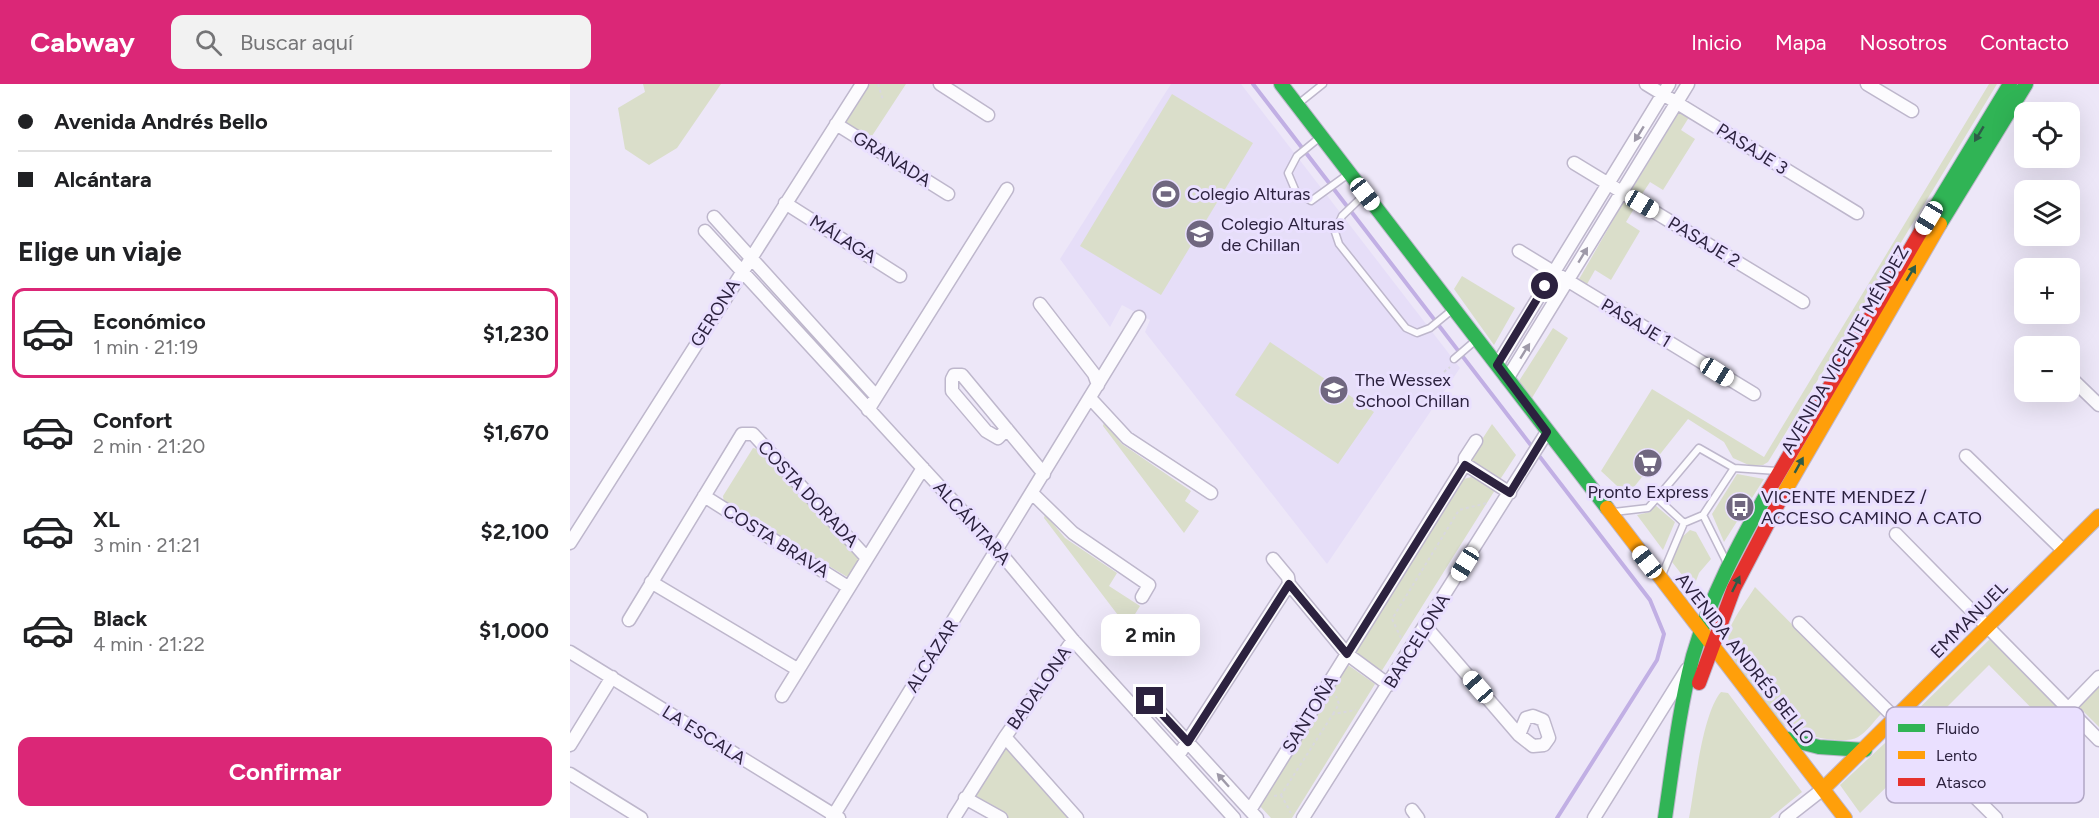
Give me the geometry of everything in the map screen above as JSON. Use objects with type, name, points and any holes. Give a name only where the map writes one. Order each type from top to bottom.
[{"type":"main road","name":"AVENIDA ANDRÉS BELLO","points":[[1281,84],[1350,173],[1360,199],[1454,308],[1845,818]]},
{"type":"main road","name":"AVENIDA VICENTE MÉNDEZ","points":[[1696,671],[1701,630],[1716,593],[1747,531],[1848,351],[2010,84]]},
{"type":"main road","name":"AVENIDA VICENTE MÉNDEZ","points":[[1696,671],[1766,525],[1859,359],[2026,84]]},
{"type":"main road","name":"EMMANUEL","points":[[1908,707],[2099,516]]},
{"type":"main road","points":[[1685,610],[1701,616],[1716,593]]},
{"type":"main road","points":[[1665,818],[1676,739],[1696,671],[1728,665],[1721,615]]},
{"type":"main road","name":"EMMANUEL","points":[[1823,789],[1886,729]]},
{"type":"main road","points":[[1784,738],[1819,747],[1865,750]]},
{"type":"street","name":"GERONA","points":[[570,543],[750,256],[862,84]]},
{"type":"street","points":[[940,84],[988,115]]},
{"type":"street","name":"PASAJE 3","points":[[1646,84],[1666,89],[1676,102],[1857,213]]},
{"type":"street","points":[[1508,379],[1688,84]]},
{"type":"street","points":[[1867,84],[1912,111]]},
{"type":"street","points":[[1497,365],[1666,89]]},
{"type":"street","name":"GRANADA","points":[[836,124],[948,194]]},
{"type":"street","name":"PASAJE 2","points":[[1574,163],[1803,303]]},
{"type":"street","points":[[868,410],[1007,189]]},
{"type":"street","name":"MÁLAGA","points":[[785,203],[900,276]]},
{"type":"street","points":[[714,217],[876,396]]},
{"type":"street","name":"ALCÁNTARA","points":[[705,231],[998,550],[1073,640],[1234,818]]},
{"type":"street","name":"PASAJE 1","points":[[1519,251],[1754,394]]},
{"type":"street","points":[[1040,304],[1094,374],[1098,385]]},
{"type":"street","name":"ALCÁZAR","points":[[835,817],[1139,317]]},
{"type":"street","points":[[1007,429],[998,438],[986,431],[951,391],[951,379],[954,375],[962,375],[1007,429],[1044,474]]},
{"type":"street","points":[[2080,387],[2099,405]]},
{"type":"street","points":[[1090,398],[1127,438],[1211,493]]},
{"type":"street","name":"BARCELONA","points":[[1303,818],[1426,627],[1547,432]]},
{"type":"street","name":"COSTA DORADA","points":[[629,620],[742,434],[753,434],[866,557]]},
{"type":"street","name":"SANTOÑA","points":[[1254,814],[1257,798],[1465,465],[1465,458],[1476,441]]},
{"type":"street","points":[[1966,456],[2064,551]]},
{"type":"street","points":[[1465,465],[1510,493]]},
{"type":"street","name":"COSTA DORADA","points":[[782,696],[923,468]]},
{"type":"street","points":[[1032,494],[1072,533],[1149,585],[1142,597]]},
{"type":"street","name":"COSTA BRAVA","points":[[704,496],[848,587]]},
{"type":"street","points":[[1896,534],[2066,707]]},
{"type":"street","points":[[1273,559],[1288,578],[1289,584],[1347,654],[1389,685]]},
{"type":"street","points":[[651,582],[797,669]]},
{"type":"street","points":[[1178,756],[1289,584]]},
{"type":"street","points":[[1799,623],[1886,709]]},
{"type":"street","points":[[1426,627],[1519,735]]},
{"type":"street","name":"BADALONA","points":[[954,818],[1005,737],[1073,640]]},
{"type":"street","name":"LA ESCALA","points":[[570,652],[835,817]]},
{"type":"street","points":[[1594,818],[1684,672],[1696,671]]},
{"type":"street","points":[[2070,707],[2099,677]]},
{"type":"street","points":[[570,745],[612,678]]},
{"type":"street","points":[[1150,701],[1254,814]]},
{"type":"street","points":[[2084,726],[2099,741]]},
{"type":"street","name":"BADALONA","points":[[1005,737],[1077,818]]},
{"type":"street","points":[[570,774],[641,818]]},
{"type":"street","points":[[1786,818],[1823,789]]},
{"type":"street","points":[[965,798],[1001,818]]},
{"type":"street","points":[[1981,803],[1996,818]]},
{"type":"lane","points":[[1297,105],[1323,84]]},
{"type":"lane","points":[[1322,136],[1297,156],[1288,173],[1296,192],[1311,201],[1350,173]]},
{"type":"lane","points":[[1360,199],[1342,216],[1335,232],[1339,244],[1402,325],[1417,333],[1430,328],[1454,308]]},
{"type":"lane","points":[[1454,359],[1477,339]]},
{"type":"lane","points":[[1610,513],[1648,507],[1699,448],[1734,468],[1781,471]]},
{"type":"lane","points":[[1660,578],[1684,523],[1703,515],[1734,468]]},
{"type":"lane","points":[[1657,498],[1684,523]]},
{"type":"lane","points":[[1703,515],[1729,567]]},
{"type":"path","points":[[878,84],[883,100]]},
{"type":"path","points":[[1403,642],[1392,619],[1459,510],[1490,502]]},
{"type":"path","points":[[1281,795],[1333,714],[1362,709]]},
{"type":"path","points":[[1257,798],[1281,795]]},
{"type":"path","points":[[1281,795],[1294,818]]},
{"type":"shaded area","points":[[1171,84],[1241,84],[1460,368],[1327,564],[1145,332],[1150,320],[1122,305],[1110,327],[1060,259]]},
{"type":"green space","points":[[643,84],[721,84],[677,148],[649,165],[625,149],[618,108],[645,92]]},
{"type":"green space","points":[[870,84],[906,84],[870,139],[844,122]]},
{"type":"green space","points":[[1989,84],[1997,84],[1768,462],[1751,466],[1733,458],[1724,442],[1688,419],[1634,487],[1640,492],[1630,498],[1601,471],[1652,389],[1764,457]]},
{"type":"green space","name":"Colegio Alturas","points":[[1172,94],[1253,143],[1161,295],[1080,246]]},
{"type":"green space","points":[[1681,109],[1691,114],[1681,130],[1695,139],[1663,190],[1650,182],[1640,197],[1631,191]]},
{"type":"green space","points":[[1624,201],[1635,207],[1626,222],[1640,231],[1611,280],[1595,270],[1586,286],[1578,281]]},
{"type":"green space","points":[[1462,276],[1515,308],[1494,345],[1454,289]]},
{"type":"green space","points":[[1553,328],[1568,338],[1532,398],[1519,381]]},
{"type":"green space","points":[[1270,342],[1374,412],[1338,464],[1235,395]]},
{"type":"green space","points":[[1104,422],[1122,444],[1191,491],[1185,501],[1199,511],[1184,533],[1103,426]]},
{"type":"green space","points":[[1492,424],[1516,455],[1499,481],[1468,461]]},
{"type":"green space","points":[[753,448],[762,450],[861,559],[849,578],[724,503],[723,496]]},
{"type":"green space","points":[[1737,474],[1764,479],[1724,542],[1712,514]]},
{"type":"green space","points":[[1474,476],[1495,490],[1381,672],[1355,652],[1464,479]]},
{"type":"green space","points":[[1655,505],[1675,522],[1663,550],[1637,515],[1650,512]]},
{"type":"green space","points":[[1045,514],[1065,538],[1117,573],[1109,586],[1140,606],[1127,627],[1044,518]]},
{"type":"green space","points":[[1690,530],[1696,532],[1711,559],[1699,573],[1693,589],[1672,562],[1681,538]]},
{"type":"green space","points":[[1755,587],[1881,714],[1861,735],[1842,740],[1797,732],[1782,724],[1755,692],[1737,666],[1728,640],[1732,623]]},
{"type":"green space","points":[[1992,637],[2061,707],[2030,707],[1989,665],[1947,707],[1920,707]]},
{"type":"green space","points":[[1348,665],[1375,684],[1292,818],[1271,818],[1259,805]]},
{"type":"green space","points":[[2099,687],[2099,727],[2084,712],[2084,707],[2079,707]]},
{"type":"green space","points":[[1721,692],[1728,693],[1802,792],[1770,818],[1689,818],[1704,733],[1714,702]]},
{"type":"green space","points":[[1007,741],[1076,818],[1008,818],[968,796]]},
{"type":"green space","points":[[1886,742],[1886,787],[1860,813],[1840,785]]},
{"type":"waterway","points":[[1253,84],[1650,600],[1664,634],[1657,660],[1557,818]]},
{"type":"traffic: fast","points":[[1281,84],[1607,508]]},
{"type":"traffic: fast","points":[[1921,231],[2010,84]]},
{"type":"traffic: fast","points":[[1940,224],[2026,84]]},
{"type":"traffic: fast","points":[[1665,818],[1684,696],[1693,656],[1726,571],[1769,490]]},
{"type":"traffic: fast","points":[[1784,738],[1819,747],[1865,750]]},
{"type":"traffic: slow","points":[[1781,498],[1940,224]]},
{"type":"traffic: slow","points":[[1607,508],[1845,818]]},
{"type":"traffic: slow","points":[[1906,707],[2099,516]]},
{"type":"traffic: slow","points":[[1823,789],[1886,727]]},
{"type":"traffic: jam","points":[[1769,490],[1921,231]]},
{"type":"traffic: jam","points":[[1699,683],[1734,588],[1781,498]]},
{"type":"place","name":"Colegio Alturas","points":[[1166,194]]},
{"type":"place","name":"Colegio Alturas de Chillan","points":[[1200,234]]},
{"type":"place","name":"The Wessex School Chillan","points":[[1334,390]]},
{"type":"place","name":"Pronto Express","points":[[1648,463]]},
{"type":"place","name":"VICENTE MENDEZ / ACCESO CAMINO A CATO","points":[[1740,507]]},
{"type":"route","points":[[1150,701],[1188,742],[1289,584],[1347,654],[1465,465],[1510,493],[1547,432],[1497,365],[1545,286]]}]
